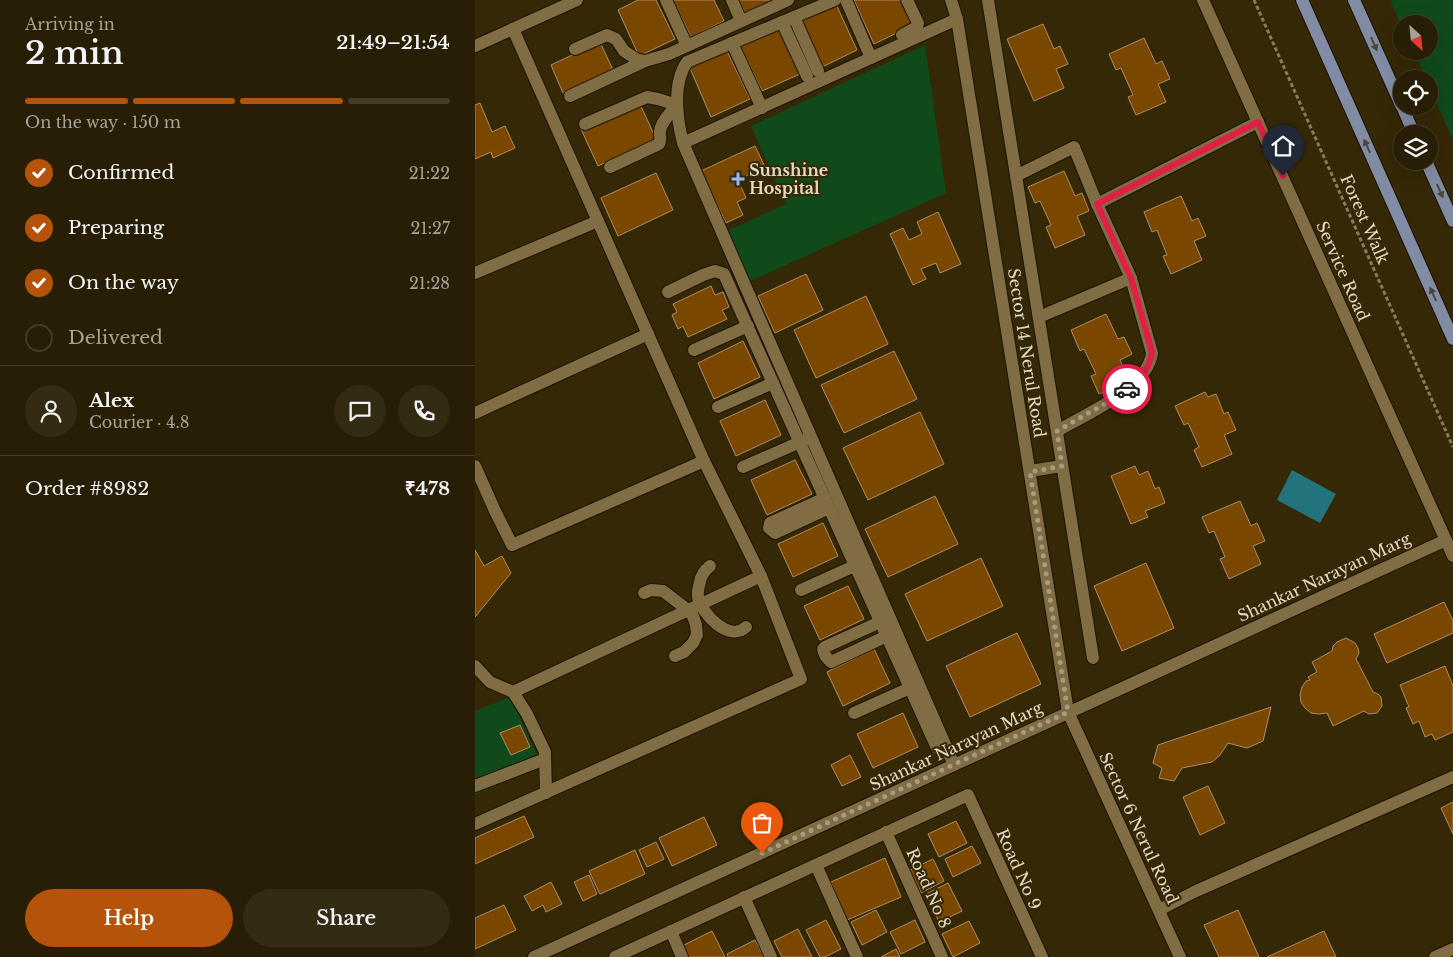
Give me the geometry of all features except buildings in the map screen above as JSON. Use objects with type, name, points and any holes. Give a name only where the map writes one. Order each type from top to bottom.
[{"type":"main road","points":[[1302,0],[1453,339]]},
{"type":"main road","points":[[1354,0],[1393,88]]},
{"type":"main road","points":[[1430,170],[1453,221]]},
{"type":"street","points":[[475,46],[577,0]]},
{"type":"street","points":[[666,0],[687,46]]},
{"type":"street","points":[[732,0],[741,21]]},
{"type":"street","points":[[570,96],[645,61],[669,54],[788,0]]},
{"type":"street","points":[[835,0],[687,62],[682,69],[678,85],[677,105],[680,132],[806,440],[860,563],[954,765]]},
{"type":"street","points":[[846,0],[869,54]]},
{"type":"street","points":[[683,143],[762,108],[869,54],[917,27],[918,24],[907,0]]},
{"type":"street","name":"Sector 14 Nerul Road","points":[[951,0],[957,19],[1068,712]]},
{"type":"street","points":[[988,0],[1093,658]]},
{"type":"street","name":"Service Road","points":[[1203,0],[1453,556]]},
{"type":"street","points":[[788,19],[813,73]]},
{"type":"street","points":[[869,54],[957,19]]},
{"type":"street","points":[[475,824],[801,679],[761,576],[704,461],[513,29]]},
{"type":"street","points":[[575,49],[607,35],[615,39],[624,50],[636,58],[645,61]]},
{"type":"street","points":[[732,43],[762,108]]},
{"type":"street","points":[[585,124],[647,97],[658,98],[677,105]]},
{"type":"street","points":[[610,167],[659,144],[661,140],[660,131],[664,122],[677,105]]},
{"type":"street","points":[[1097,204],[1258,122]]},
{"type":"street","points":[[1017,176],[1074,147],[1097,204],[1131,278],[1152,352],[1151,362],[1141,376],[1122,394],[1057,431]]},
{"type":"street","points":[[475,274],[598,221]]},
{"type":"street","points":[[669,292],[715,271],[724,274],[773,383],[806,440],[827,503],[860,563],[880,622],[937,748]]},
{"type":"street","points":[[1039,317],[1131,278]]},
{"type":"street","points":[[694,350],[748,326]]},
{"type":"street","points":[[475,413],[648,334]]},
{"type":"street","points":[[718,407],[773,383]]},
{"type":"street","points":[[743,467],[806,440]]},
{"type":"street","points":[[475,466],[512,545],[704,461]]},
{"type":"street","points":[[1030,472],[1062,466]]},
{"type":"street","name":"Shankar Narayan Marg","points":[[534,957],[1446,540]]},
{"type":"street","points":[[801,590],[860,563]]},
{"type":"street","points":[[675,656],[684,652],[693,643],[697,635],[693,616],[694,607],[701,578],[710,566]]},
{"type":"street","points":[[513,692],[761,576]]},
{"type":"street","points":[[644,593],[651,590],[663,591],[694,607],[726,630],[733,632],[742,631],[746,627]]},
{"type":"street","points":[[880,622],[825,647],[823,649],[824,654],[831,662],[887,636]]},
{"type":"street","points":[[475,666],[490,682],[513,692],[527,714],[545,752],[546,792]]},
{"type":"street","points":[[854,713],[910,688]]},
{"type":"street","name":"Sector 6 Nerul Road","points":[[1068,712],[1180,957]]},
{"type":"street","points":[[475,786],[545,759]]},
{"type":"street","points":[[1159,910],[1203,888],[1453,778]]},
{"type":"street","name":"Road No 9","points":[[886,832],[968,795],[1041,957]]},
{"type":"street","points":[[615,957],[886,832]]},
{"type":"street","name":"Road No 8","points":[[886,832],[942,957]]},
{"type":"street","points":[[816,864],[857,957]]},
{"type":"street","points":[[744,897],[771,957]]},
{"type":"street","points":[[671,931],[682,957]]},
{"type":"street","points":[[1435,957],[1453,949]]},
{"type":"path","name":"Forest Walk","points":[[1254,0],[1453,447]]},
{"type":"green space","points":[[1390,0],[1453,0],[1453,140],[1438,106],[1438,70],[1422,70],[1417,60],[1438,60],[1438,15],[1397,15]]},
{"type":"green space","points":[[925,45],[946,193],[748,282],[725,232],[786,204],[751,126]]},
{"type":"green space","points":[[510,697],[542,766],[475,795],[475,711]]},
{"type":"water","points":[[1292,470],[1336,494],[1320,523],[1277,500]]},
{"type":"way so far","points":[[762,853],[1068,712],[1030,472],[1062,466],[1057,431],[1122,394],[1127,389]]},
{"type":"place","name":"Sunshine Hospital","points":[[738,179]]},
{"type":"route","points":[[1127,389],[1141,376],[1151,362],[1152,352],[1131,278],[1097,204],[1258,122],[1283,176]]}]
